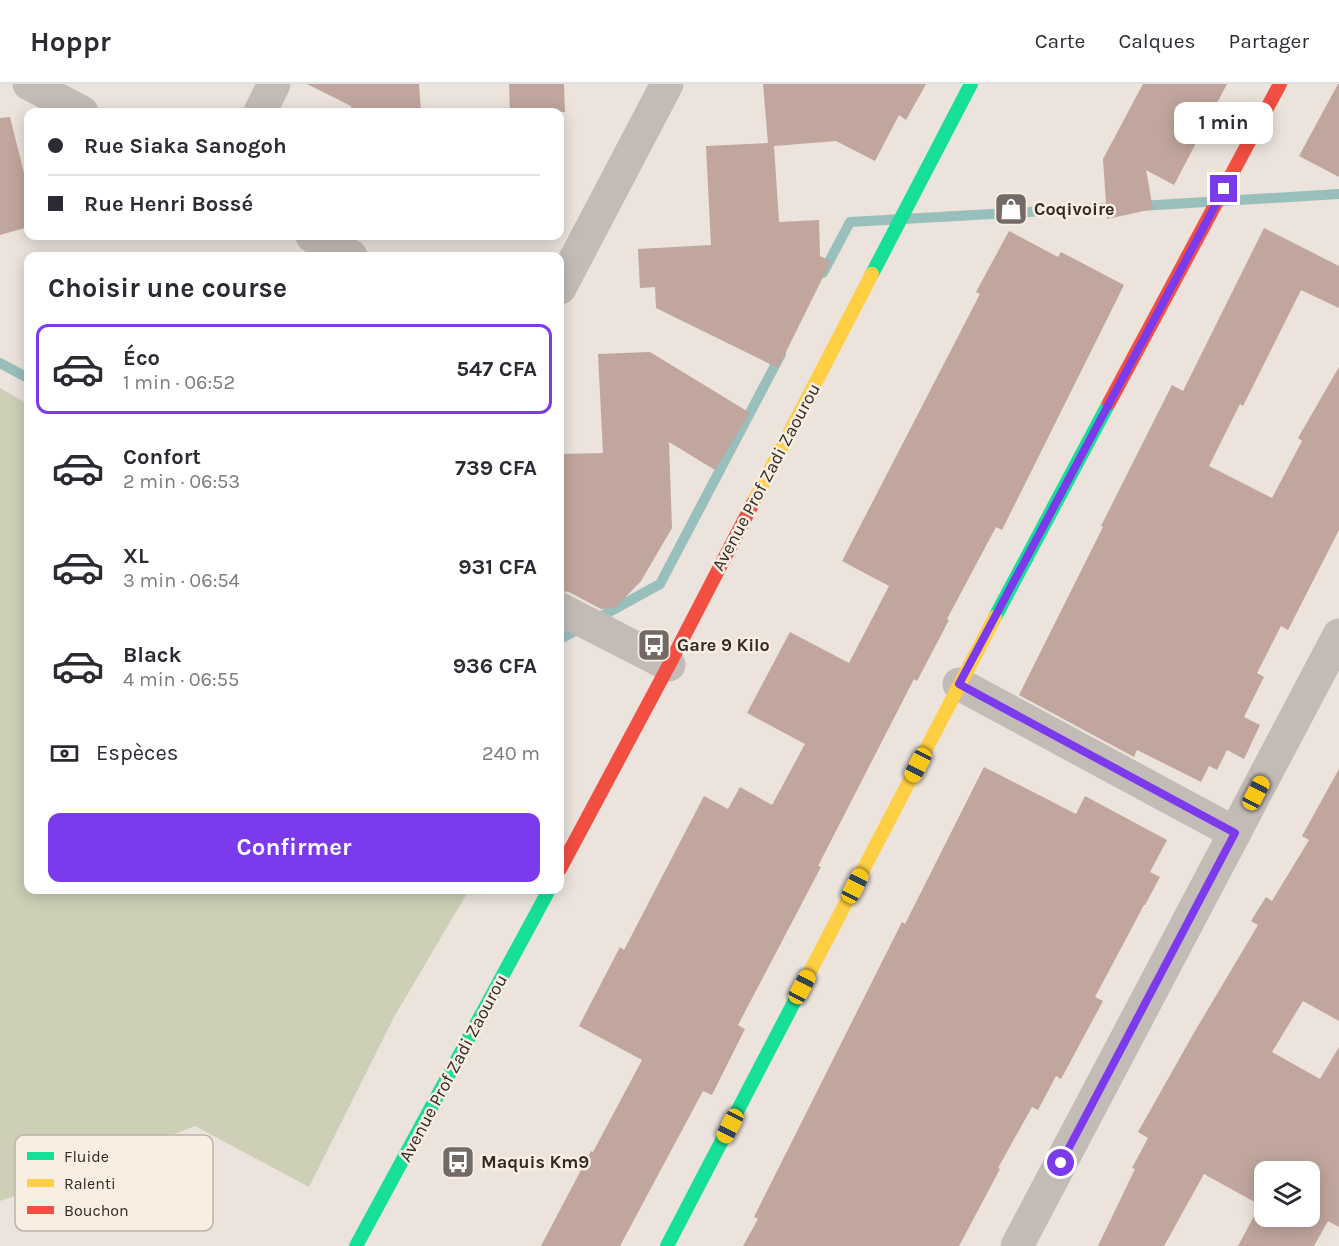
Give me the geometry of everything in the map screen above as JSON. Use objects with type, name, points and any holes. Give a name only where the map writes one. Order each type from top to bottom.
[{"type":"street","points":[[29,84],[74,108]]},
{"type":"street","points":[[262,108],[274,84]]},
{"type":"street","points":[[564,280],[667,84]]},
{"type":"street","name":"Avenue Prof Zadi Zaourou","points":[[564,862],[971,84]]},
{"type":"street","points":[[667,1246],[959,684],[1280,84]]},
{"type":"street","points":[[320,240],[343,252]]},
{"type":"street","points":[[564,611],[669,664]]},
{"type":"street","points":[[1017,1246],[1339,634]]},
{"type":"street","points":[[959,684],[1235,833]]},
{"type":"street","name":"Avenue Prof Zadi Zaourou","points":[[356,1246],[547,894]]},
{"type":"green space","points":[[0,388],[24,402],[24,894],[467,894],[394,1017],[309,1187],[195,1126],[172,1135],[15,1135],[15,1196],[0,1201]]},
{"type":"building","points":[[307,84],[419,84],[421,108],[351,108]]},
{"type":"building","points":[[509,84],[564,84],[565,112],[564,108],[510,108]]},
{"type":"building","points":[[763,84],[926,84],[906,120],[899,115],[875,161],[836,141],[774,146],[779,222],[819,220],[820,256],[831,261],[778,368],[656,308],[655,287],[640,288],[638,249],[711,245],[706,146],[768,143]]},
{"type":"building","points":[[1143,84],[1227,84],[1174,185],[1146,170],[1153,209],[1107,219],[1103,159]]},
{"type":"building","points":[[1339,84],[1339,177],[1299,156]]},
{"type":"building","points":[[10,117],[24,173],[24,228],[0,235],[0,118]]},
{"type":"building","points":[[1264,228],[1339,266],[1339,308],[1301,290],[1243,406],[1240,404],[1209,466],[1272,498],[1302,441],[1298,438],[1339,367],[1339,530],[1288,630],[1281,626],[1257,673],[1264,677],[1244,717],[1260,725],[1244,759],[1227,750],[1217,770],[1209,766],[1201,782],[1137,750],[1134,757],[1019,695],[1172,385],[1183,391]]},
{"type":"building","points":[[1009,231],[1058,257],[1061,252],[1124,285],[1002,530],[996,527],[917,681],[914,679],[818,866],[821,867],[738,1025],[745,1029],[712,1095],[703,1091],[620,1246],[541,1246],[642,1060],[579,1026],[620,947],[624,950],[704,796],[728,809],[740,787],[772,805],[805,744],[747,713],[790,632],[849,663],[889,586],[842,561],[980,294],[976,292]]},
{"type":"building","points":[[650,352],[750,413],[715,470],[669,442],[672,528],[641,581],[615,608],[601,609],[564,591],[564,454],[603,453],[598,354]]},
{"type":"building","points":[[984,767],[1076,814],[1085,796],[1167,840],[1150,872],[1160,877],[1095,997],[1103,1001],[1061,1079],[1056,1076],[1038,1110],[1032,1107],[959,1246],[743,1246],[758,1219],[754,1217],[902,922],[905,924]]},
{"type":"building","points":[[1339,769],[1339,1021],[1303,1001],[1272,1052],[1320,1079],[1339,1047],[1339,1227],[1328,1221],[1314,1246],[1238,1246],[1254,1216],[1254,1227],[1320,1227],[1320,1161],[1254,1161],[1254,1202],[1204,1174],[1164,1246],[1098,1246],[1135,1169],[1132,1168],[1148,1138],[1138,1132],[1258,925],[1251,921],[1266,897],[1272,901],[1309,840],[1302,836]]},
{"type":"waterway","points":[[1140,206],[1339,194]]},
{"type":"waterway","points":[[823,273],[850,222],[1118,207]]},
{"type":"waterway","points":[[564,637],[660,584],[781,354]]},
{"type":"waterway","points":[[0,363],[24,376]]},
{"type":"traffic: fast","points":[[872,274],[971,84]]},
{"type":"traffic: fast","points":[[995,617],[1109,403]]},
{"type":"traffic: fast","points":[[356,1246],[547,894]]},
{"type":"traffic: fast","points":[[667,1246],[803,985]]},
{"type":"traffic: slow","points":[[753,503],[872,274]]},
{"type":"traffic: slow","points":[[803,985],[995,617]]},
{"type":"traffic: jam","points":[[1109,403],[1280,84]]},
{"type":"traffic: jam","points":[[564,862],[753,503]]},
{"type":"place","name":"Coqivoire","points":[[1011,209]]},
{"type":"place","name":"Gare 9 Kilo","points":[[654,645]]},
{"type":"place","name":"Maquis Km9","points":[[458,1162]]},
{"type":"route","points":[[1061,1163],[1235,833],[959,684],[1224,189]]}]
